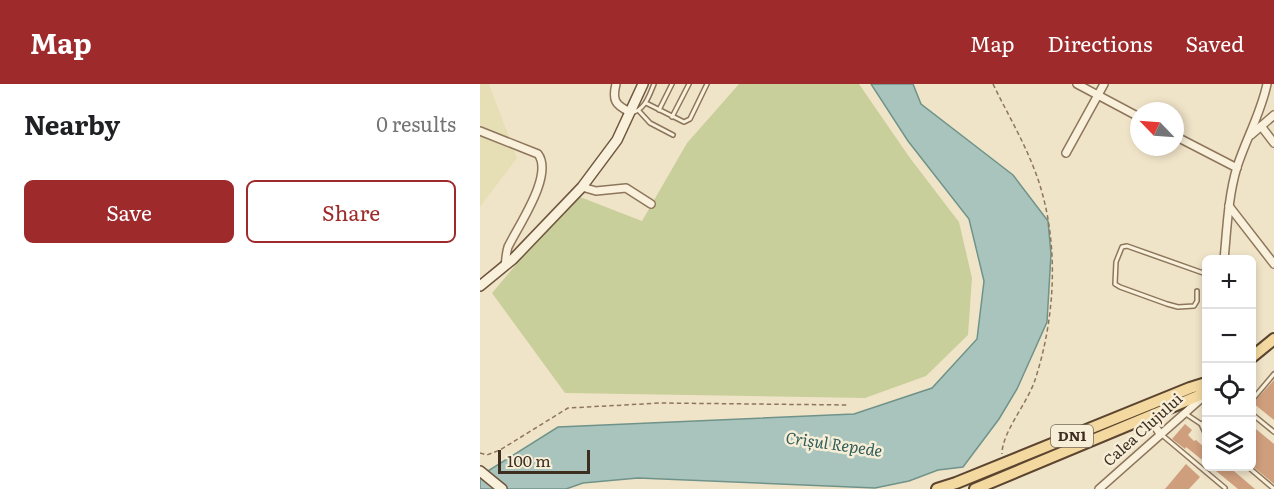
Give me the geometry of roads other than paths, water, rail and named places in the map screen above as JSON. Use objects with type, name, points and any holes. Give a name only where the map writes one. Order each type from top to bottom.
[{"type":"main road","points":[[1256,353],[1274,339]]},
{"type":"main road","name":"DN1","points":[[975,489],[1202,384]]},
{"type":"main road","points":[[1149,416],[1148,410],[1151,407],[1184,395],[1190,388]]},
{"type":"main road","name":"DN1","points":[[937,489],[1134,416],[1149,416],[1202,394]]},
{"type":"street","points":[[616,84],[614,95],[618,107],[634,112]]},
{"type":"street","points":[[480,286],[505,267],[582,187],[613,147],[634,112],[643,84]]},
{"type":"street","points":[[1077,84],[1130,112]]},
{"type":"street","points":[[1066,153],[1104,84]]},
{"type":"street","points":[[1224,255],[1229,206],[1237,168],[1261,108],[1267,84]]},
{"type":"street","points":[[1249,137],[1274,115]]},
{"type":"street","points":[[1261,126],[1274,143]]},
{"type":"street","points":[[480,131],[538,154],[543,165],[536,191],[507,250],[505,267]]},
{"type":"street","points":[[1184,141],[1237,168]]},
{"type":"street","points":[[582,187],[596,191],[626,188],[651,204]]},
{"type":"street","points":[[1229,206],[1271,253],[1274,264]]},
{"type":"street","name":"Calea Clujului","points":[[1099,489],[1202,396]]},
{"type":"street","points":[[1149,416],[1160,434]]},
{"type":"street","points":[[480,471],[502,489]]},
{"type":"lane","points":[[654,84],[646,103],[634,112],[673,135]]},
{"type":"lane","points":[[659,110],[672,84]]},
{"type":"lane","points":[[672,117],[689,84]]},
{"type":"lane","points":[[646,103],[684,122],[690,119],[707,84]]},
{"type":"lane","points":[[1197,291],[1194,306],[1178,307],[1120,287],[1115,284],[1118,254],[1122,247],[1127,246],[1202,272]]},
{"type":"lane","points":[[1256,394],[1274,374]]},
{"type":"lane","points":[[1184,413],[1201,424]]},
{"type":"lane","points":[[1255,417],[1274,432]]},
{"type":"lane","points":[[1160,434],[1225,488]]},
{"type":"lane","points":[[1252,471],[1274,489]]},
{"type":"water","name":"Crișul Repede","points":[[871,84],[913,84],[921,104],[1013,175],[1048,221],[1051,254],[1047,322],[1017,389],[999,419],[963,467],[938,470],[909,481],[875,488],[638,478],[583,483],[566,489],[480,489],[480,476],[558,427],[854,414],[932,388],[977,339],[984,281],[969,219],[908,141]]}]
